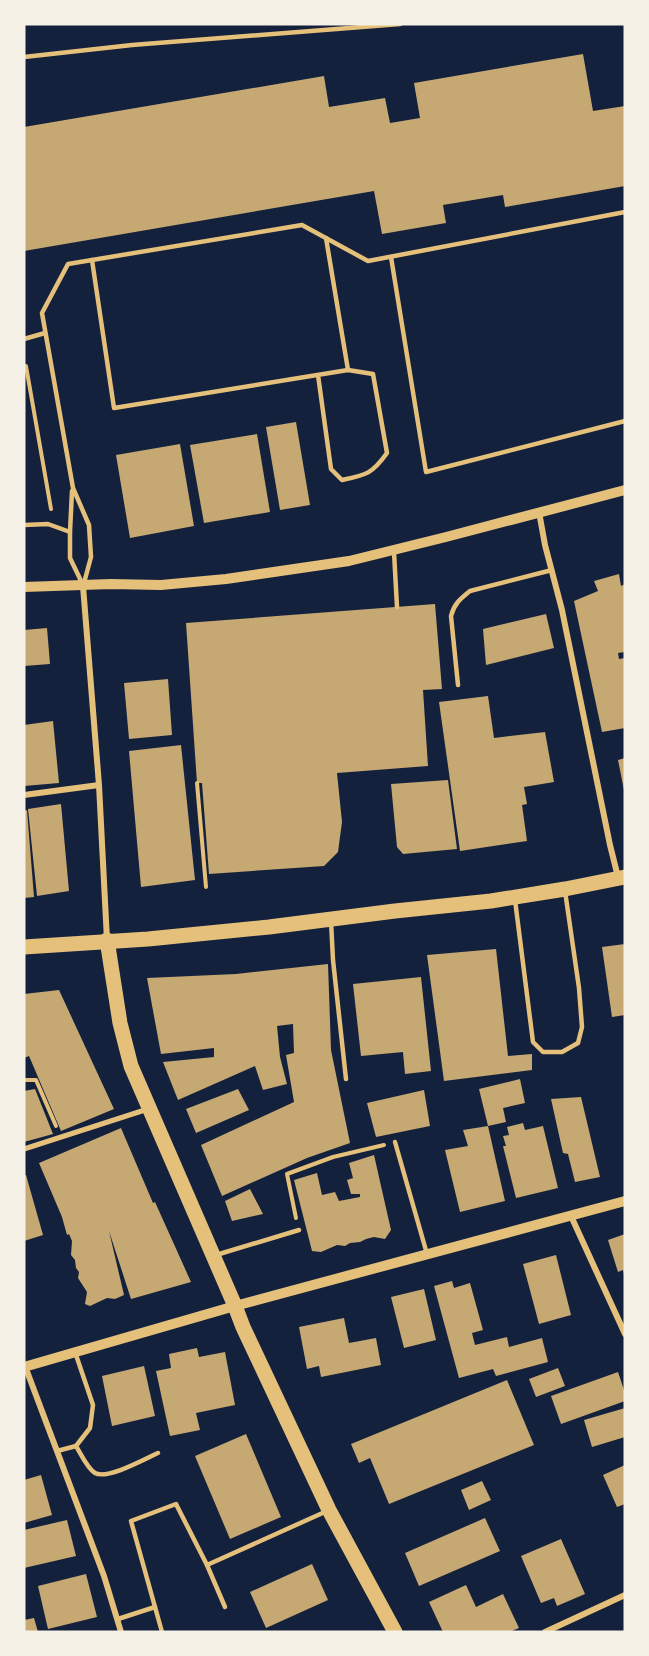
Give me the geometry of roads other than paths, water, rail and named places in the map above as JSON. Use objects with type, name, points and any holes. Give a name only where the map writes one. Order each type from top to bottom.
[{"type":"main road","points":[[24,947],[148,939],[269,927],[515,897],[622,877]]},
{"type":"main road","points":[[107,940],[120,1023],[131,1066],[236,1306],[243,1327],[330,1510],[394,1632]]},
{"type":"street","points":[[24,588],[161,585],[226,579],[349,561],[625,490]]},
{"type":"street","points":[[539,512],[562,610],[610,845],[622,877]]},
{"type":"street","points":[[83,585],[99,785],[107,940]]},
{"type":"street","points":[[24,795],[99,785]]},
{"type":"street","points":[[24,1149],[149,1109]]},
{"type":"street","points":[[121,1632],[104,1576],[24,1366],[236,1306],[625,1202]]},
{"type":"street","points":[[571,1216],[625,1334]]},
{"type":"street","points":[[545,1632],[625,1595]]},
{"type":"lane","points":[[24,57],[132,45],[400,24]]},
{"type":"lane","points":[[83,585],[91,557],[89,525],[73,488],[42,313],[68,264],[302,225],[368,261],[625,212]]},
{"type":"lane","points":[[326,238],[348,370]]},
{"type":"lane","points":[[391,257],[426,472],[625,421]]},
{"type":"lane","points":[[92,260],[114,408],[348,370],[373,374],[387,453],[378,465],[365,475],[342,480],[331,469],[318,375]]},
{"type":"lane","points":[[24,339],[45,333]]},
{"type":"lane","points":[[73,488],[70,558],[83,585]]},
{"type":"lane","points":[[24,525],[48,524],[70,532]]},
{"type":"lane","points":[[394,549],[397,607]]},
{"type":"lane","points":[[458,685],[452,616],[453,608],[459,600],[470,591],[552,570]]},
{"type":"lane","points":[[515,897],[533,1042],[543,1052],[562,1052],[578,1043],[582,1027],[565,889]]},
{"type":"lane","points":[[331,919],[333,960],[346,1079]]},
{"type":"lane","points":[[395,1142],[427,1254]]},
{"type":"lane","points":[[213,1256],[299,1230]]},
{"type":"lane","points":[[57,1451],[76,1446],[90,1428],[93,1405],[75,1352]]},
{"type":"lane","points":[[76,1446],[96,1474],[107,1476],[158,1453]]},
{"type":"lane","points":[[162,1632],[131,1521],[176,1504],[207,1564],[225,1607]]},
{"type":"lane","points":[[207,1564],[330,1510]]},
{"type":"lane","points":[[118,1619],[155,1607]]}]
